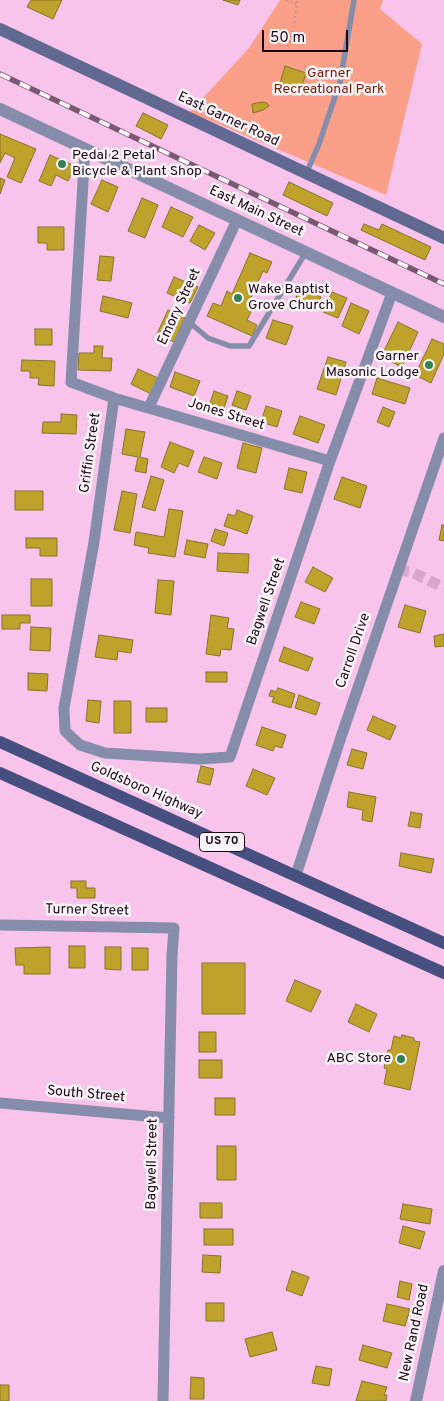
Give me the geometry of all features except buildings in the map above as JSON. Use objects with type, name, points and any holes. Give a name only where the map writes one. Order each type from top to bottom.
[{"type":"main road","name":"East Garner Road","points":[[0,29],[306,174],[443,235]]},
{"type":"main road","name":"Goldsboro Highway","points":[[0,742],[444,943]]},
{"type":"main road","name":"US 70","points":[[0,773],[444,973]]},
{"type":"street","name":"East Main Street","points":[[0,109],[444,317]]},
{"type":"street","name":"Griffin Street","points":[[65,728],[64,708],[94,542],[114,398],[71,382],[85,149]]},
{"type":"street","name":"Emory Street","points":[[149,407],[237,220]]},
{"type":"street","name":"Bagwell Street","points":[[65,728],[65,731],[80,745],[105,753],[200,759],[230,758],[330,461],[392,292]]},
{"type":"street","name":"Jones Street","points":[[114,398],[330,461]]},
{"type":"street","name":"Carroll Drive","points":[[296,875],[372,644],[444,438]]},
{"type":"street","name":"Turner Street","points":[[0,925],[174,928]]},
{"type":"street","name":"Bagwell Street","points":[[162,1401],[174,928]]},
{"type":"street","name":"South Street","points":[[0,1102],[169,1118]]},
{"type":"street","name":"New Rand Road","points":[[416,1401],[444,1271]]},
{"type":"lane","points":[[306,174],[319,144],[340,82],[354,0]]},
{"type":"lane","points":[[189,322],[208,338],[230,346],[249,346],[306,252]]},
{"type":"path","points":[[286,0],[296,4]]},
{"type":"path","points":[[286,51],[294,27],[297,0]]},
{"type":"green space","name":"Garner Recreational Park","points":[[280,0],[383,0],[380,9],[422,44],[386,195],[190,112],[249,48]]},
{"type":"tunnel","points":[[398,570],[412,572],[444,588]]},
{"type":"railway","points":[[0,74],[444,284]]},
{"type":"place","name":"Pedal 2 Petal Bicycle & Plant Shop","points":[[62,164]]},
{"type":"place","name":"Wake Baptist Grove Church","points":[[238,298]]},
{"type":"place","name":"Garner Masonic Lodge","points":[[429,365]]},
{"type":"place","name":"ABC Store","points":[[401,1059]]}]
